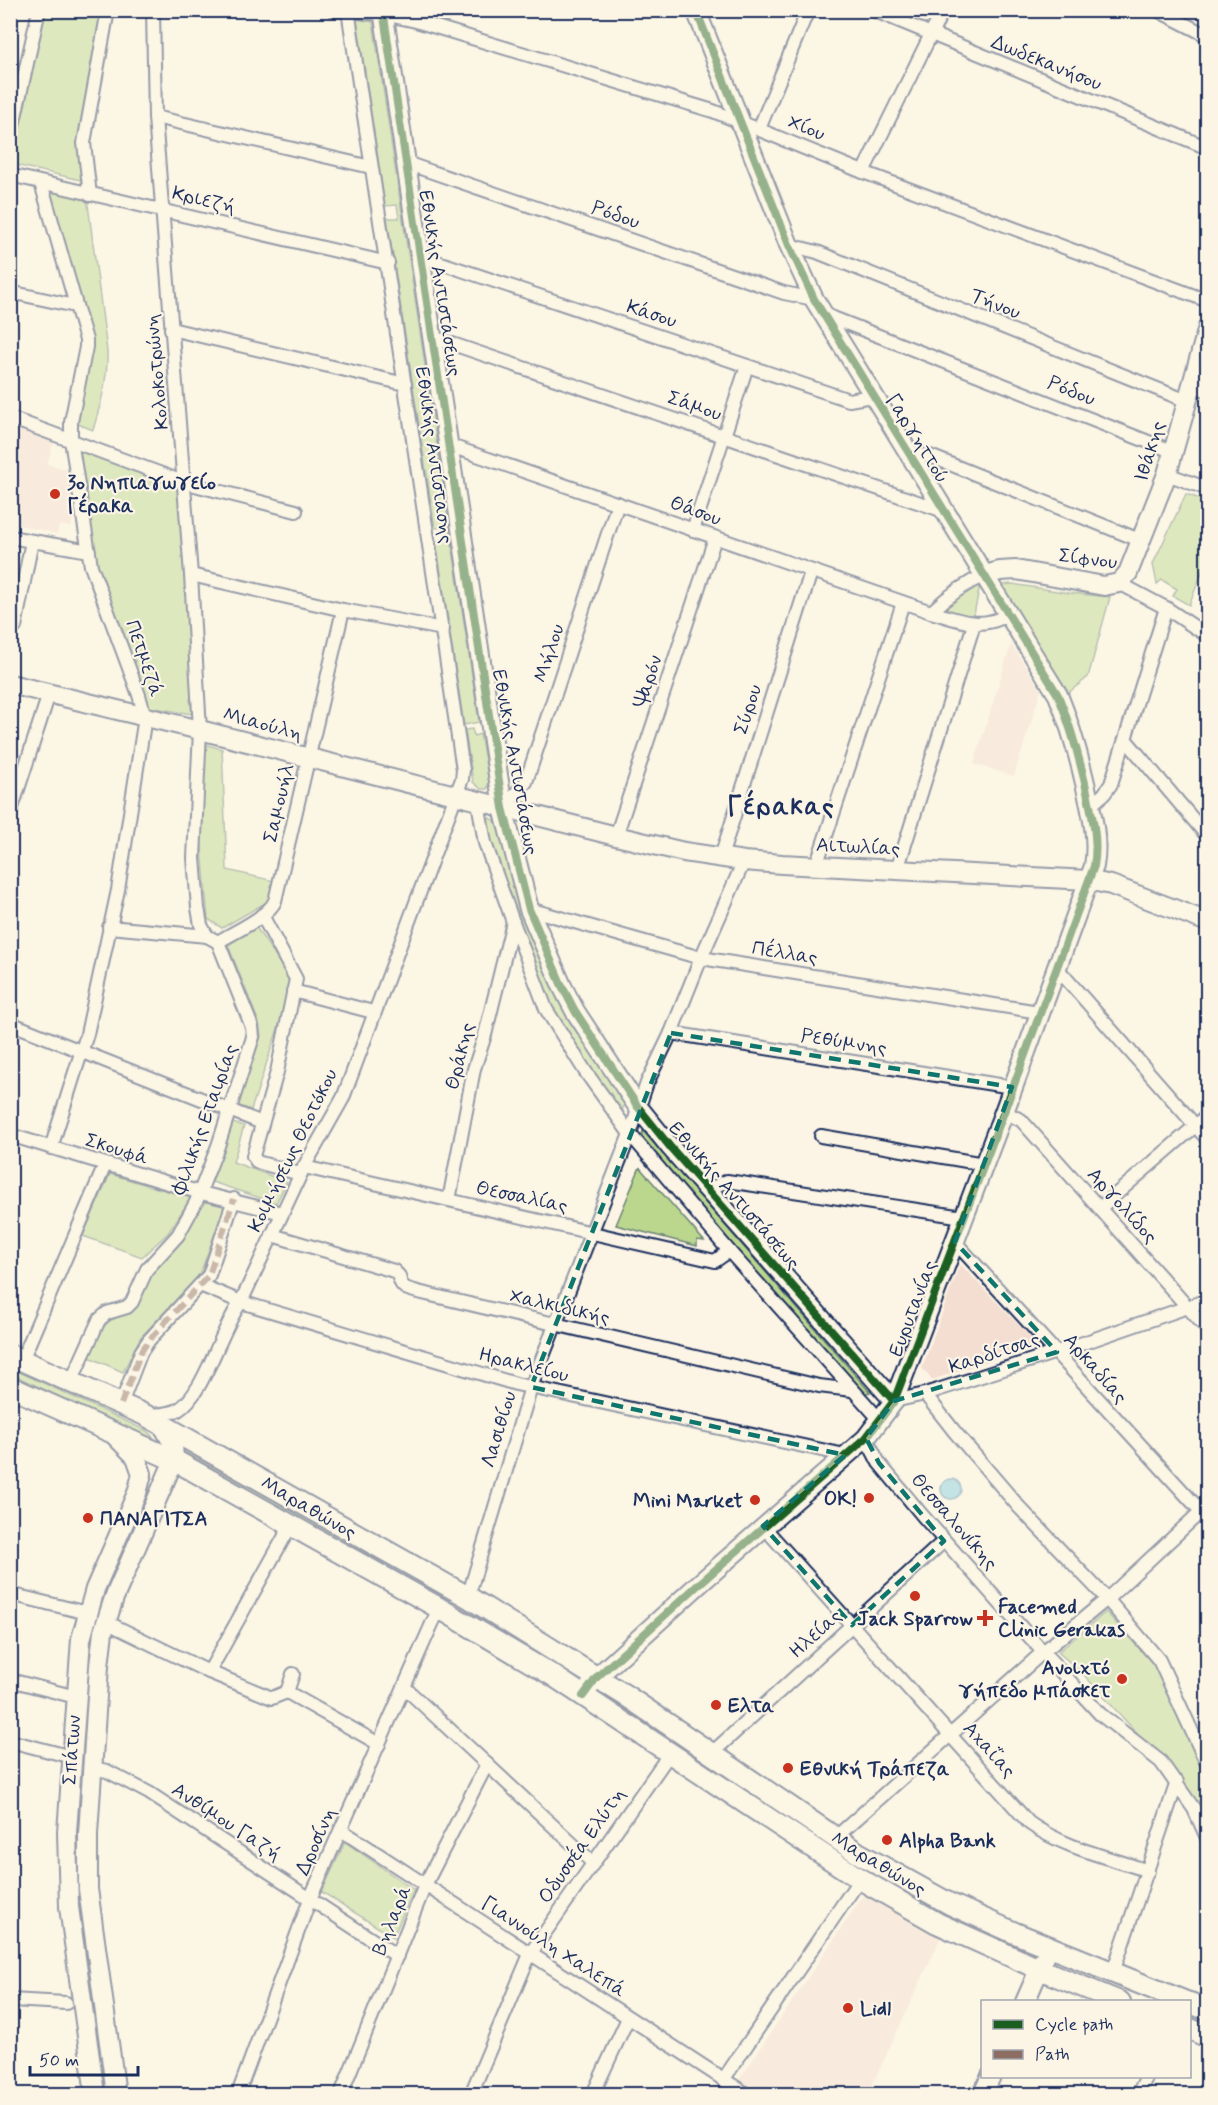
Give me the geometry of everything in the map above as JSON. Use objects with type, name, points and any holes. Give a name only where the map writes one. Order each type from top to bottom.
[{"type":"main road","name":"Μαραθώνος","points":[[16,1358],[154,1419],[468,1597],[597,1677],[836,1838],[950,1904],[1049,1947],[1183,2000]]},
{"type":"main road","name":"Μαραθώνος","points":[[10,1387],[174,1460],[439,1608],[583,1696],[860,1879],[936,1923],[1039,1969],[1117,2000]]},
{"type":"main road","name":"Μαραθώνος","points":[[1191,2003],[1208,2010]]},
{"type":"main road","points":[[1191,2030],[1208,2037]]},
{"type":"street","points":[[10,139],[39,10]]},
{"type":"street","points":[[90,195],[84,142],[108,10]]},
{"type":"street","name":"Κολοκοτρώνη","points":[[153,10],[155,117],[191,575],[200,730]]},
{"type":"street","name":"Χίου","points":[[334,10],[383,13],[416,21],[713,111],[864,172],[1208,301]]},
{"type":"street","name":"Γαργηττού","points":[[696,10],[789,245],[818,306],[1058,694],[1073,734],[1090,806],[1096,852],[1088,880]]},
{"type":"street","points":[[759,129],[808,10]]},
{"type":"street","name":"Δωδεκανήσου","points":[[873,10],[1208,148]]},
{"type":"street","points":[[864,172],[943,10]]},
{"type":"street","points":[[1157,10],[1208,36]]},
{"type":"street","name":"Εθνικής Αντίστασης","points":[[348,12],[388,262],[463,770],[456,797]]},
{"type":"street","name":"Εθνικής Αντιστάσεως","points":[[383,13],[503,808],[530,909],[574,1011],[638,1107],[707,1190],[894,1401]]},
{"type":"street","points":[[155,117],[371,167]]},
{"type":"street","name":"Ρόδου","points":[[406,163],[784,293],[1174,452]]},
{"type":"street","name":"Κριεζή","points":[[10,175],[388,262]]},
{"type":"street","name":"Πετμεζά","points":[[40,183],[86,347],[71,422],[71,440],[88,551],[91,566],[145,717],[120,878],[87,1034],[51,1148]]},
{"type":"street","name":"Τήνου","points":[[789,245],[817,252],[1196,392]]},
{"type":"street","name":"Κάσου","points":[[420,256],[849,400],[872,396]]},
{"type":"street","points":[[10,292],[75,306]]},
{"type":"street","name":"Ιθάκης","points":[[1119,582],[1128,573],[1142,541],[1196,392],[1208,327]]},
{"type":"street","points":[[171,328],[405,384]]},
{"type":"street","name":"Σάμου","points":[[432,337],[944,511]]},
{"type":"street","points":[[693,530],[747,366]]},
{"type":"street","points":[[10,418],[183,482],[296,511]]},
{"type":"street","name":"Θάσου","points":[[448,445],[811,572],[974,624]]},
{"type":"street","points":[[909,454],[930,456],[1142,541]]},
{"type":"street","points":[[1167,474],[1208,489]]},
{"type":"street","name":"Μήλου","points":[[503,808],[526,782],[618,503]]},
{"type":"street","points":[[10,537],[88,551]]},
{"type":"street","name":"Ψαρόν","points":[[616,836],[715,538]]},
{"type":"street","points":[[15,627],[32,542]]},
{"type":"street","name":"Σίφνου","points":[[986,575],[1016,570],[1104,586],[1119,582],[1166,608],[1208,636]]},
{"type":"street","name":"Σύρου","points":[[721,857],[811,572]]},
{"type":"street","points":[[191,575],[343,610],[443,629]]},
{"type":"street","points":[[931,612],[970,581],[986,575]]},
{"type":"street","points":[[816,866],[903,603]]},
{"type":"street","points":[[1090,806],[1104,794],[1111,784],[1166,608]]},
{"type":"street","points":[[897,870],[974,624],[990,623],[1001,618],[1005,609]]},
{"type":"street","name":"Σαμουήλ","points":[[213,939],[262,915],[273,907],[343,610]]},
{"type":"street","name":"Μιαούλη","points":[[10,684],[503,808]]},
{"type":"street","points":[[10,814],[49,694]]},
{"type":"street","name":"Φιλικής Εταιρίας","points":[[71,1382],[99,1320],[107,1312],[127,1307],[132,1302],[147,1269],[178,1235],[201,1192],[254,1037],[252,1027],[213,939],[201,925],[198,908],[195,858],[200,730]]},
{"type":"street","points":[[1126,740],[1208,837]]},
{"type":"street","name":"Κοιμήσεως Θεοτόκου","points":[[154,1419],[179,1409],[188,1401],[200,1383],[231,1315],[241,1302],[302,1171],[343,1098],[373,1012],[456,797]]},
{"type":"street","points":[[478,802],[485,843],[546,1009],[585,1071],[630,1134],[729,1251],[880,1420]]},
{"type":"street","name":"Αιτωλίας","points":[[503,808],[616,836],[744,861],[1088,880],[1111,885],[1208,922]]},
{"type":"street","name":"Λασιθίου","points":[[468,1597],[531,1387],[554,1325],[630,1134],[638,1107],[744,861]]},
{"type":"street","name":"Ευρυτανίας","points":[[597,1677],[763,1526],[866,1438],[894,1401],[1004,1112],[1088,880]]},
{"type":"street","name":"Πέλλας","points":[[530,909],[701,958],[1039,1012]]},
{"type":"street","points":[[10,1023],[262,1124],[277,1072],[296,979],[262,915]]},
{"type":"street","name":"Θράκης","points":[[449,1200],[474,1069],[485,1035],[513,922]]},
{"type":"street","points":[[110,927],[213,939]]},
{"type":"street","points":[[1056,967],[1208,1140]]},
{"type":"street","points":[[293,991],[373,1012]]},
{"type":"street","name":"Ρεθύμνης","points":[[671,1033],[1012,1087]]},
{"type":"street","name":"Αργολίδος","points":[[1004,1112],[1021,1120],[1208,1330]]},
{"type":"street","points":[[1100,1208],[1208,1115]]},
{"type":"street","name":"Θεσσαλίας","points":[[262,1124],[253,1153],[254,1160],[449,1200],[715,1260],[729,1251]]},
{"type":"street","name":"Σκουφά","points":[[10,1135],[105,1165],[282,1213]]},
{"type":"street","points":[[821,1136],[984,1164]]},
{"type":"street","points":[[16,1358],[105,1165]]},
{"type":"street","points":[[707,1190],[726,1181],[741,1182],[963,1217]]},
{"type":"street","points":[[121,1404],[141,1352],[149,1340],[209,1275],[234,1200]]},
{"type":"street","name":"Χαλκιδικής","points":[[272,1235],[394,1271],[399,1276],[403,1288],[819,1386],[852,1390]]},
{"type":"street","name":"Αρκαδίας","points":[[955,1242],[1057,1352],[1116,1421],[1205,1512]]},
{"type":"street","name":"Ηρακλείου","points":[[200,1285],[241,1302],[505,1381],[845,1455]]},
{"type":"street","name":"Καρδίτσας","points":[[894,1401],[925,1394],[1057,1352],[1208,1300]]},
{"type":"street","points":[[925,1394],[1019,1507],[1107,1599],[1159,1660],[1206,1759]]},
{"type":"street","points":[[154,1419],[173,1444],[174,1460]]},
{"type":"street","name":"Σπάτων","points":[[95,2094],[69,1907],[67,1832],[76,1697],[81,1639],[87,1613],[137,1493],[142,1474],[136,1457],[122,1441],[97,1425]]},
{"type":"street","name":"Θεσσαλονίκης","points":[[866,1438],[879,1463],[944,1541],[1043,1652],[1100,1714],[1161,1762],[1194,1809],[1208,1840]]},
{"type":"street","name":"Σπάτων","points":[[116,2094],[89,1903],[88,1854],[100,1654],[106,1622],[114,1598],[174,1460]]},
{"type":"street","points":[[836,1838],[1043,1652],[1205,1512]]},
{"type":"street","points":[[209,1671],[250,1593],[291,1524]]},
{"type":"street","name":"Αχαΐας","points":[[763,1526],[1029,1823],[1064,1843],[1148,1870]]},
{"type":"street","name":"Ηλείας","points":[[712,1753],[944,1541]]},
{"type":"street","points":[[10,1594],[87,1613]]},
{"type":"street","name":"Δροσίνη","points":[[238,2094],[310,1899],[439,1608]]},
{"type":"street","points":[[106,1622],[272,1698],[287,1692],[293,1674]]},
{"type":"street","points":[[583,1696],[597,1677]]},
{"type":"street","points":[[10,1680],[76,1697]]},
{"type":"street","points":[[404,1687],[592,1863]]},
{"type":"street","points":[[287,1692],[380,1744]]},
{"type":"street","points":[[10,1742],[72,1756]]},
{"type":"street","name":"Οδυσσέα Ελύτη","points":[[471,2094],[530,1954],[670,1753]]},
{"type":"street","name":"Βηλαρά","points":[[341,2094],[426,1886],[487,1764]]},
{"type":"street","name":"Ανθίμου Γαζή","points":[[92,1768],[122,1777],[149,1793],[397,1956]]},
{"type":"street","points":[[1113,1972],[1177,1782]]},
{"type":"street","name":"Γιαννούλη Χαλεπά","points":[[341,1830],[746,2094]]},
{"type":"street","points":[[723,2080],[860,1879]]},
{"type":"street","points":[[1025,2000],[1049,1947]]},
{"type":"street","points":[[10,2000],[66,2003]]},
{"type":"street","points":[[593,2094],[628,2018]]},
{"type":"street","points":[[983,2094],[990,2078]]},
{"type":"street","points":[[1138,2094],[1146,2078]]},
{"type":"highlighted area","points":[[671,1033],[1012,1087],[955,1242],[1057,1352],[894,1401],[866,1438],[879,1463],[944,1541],[852,1625],[763,1526],[845,1455],[531,1387]]},
{"type":"shaded area","points":[[10,422],[55,438],[47,464],[69,470],[76,520],[72,519],[71,527],[59,525],[57,534],[11,523]]},
{"type":"shaded area","points":[[1011,644],[1041,690],[1014,776],[974,764]]},
{"type":"shaded area","points":[[960,1264],[1037,1344],[932,1380],[922,1368]]},
{"type":"shaded area","name":"Lidl","points":[[865,1893],[941,1937],[868,2094],[761,2094],[739,2080]]},
{"type":"green space","points":[[42,11],[103,11],[79,133],[85,181],[11,164]]},
{"type":"green space","points":[[357,19],[373,22],[479,722],[464,725],[436,541],[446,540],[445,527],[435,528],[387,218],[399,218],[397,205],[385,206]]},
{"type":"green space","points":[[49,188],[87,197],[107,351],[105,381],[93,430],[78,424],[90,351]]},
{"type":"green space","points":[[77,445],[177,481],[195,698],[190,699],[193,714],[148,707],[97,568]]},
{"type":"green space","points":[[1186,494],[1208,502],[1207,560],[1189,605],[1173,596],[1177,589],[1162,580],[1157,584],[1153,564]]},
{"type":"green space","points":[[975,583],[979,586],[979,590],[974,614],[966,617],[943,607]]},
{"type":"green space","points":[[1012,584],[1110,597],[1088,677],[1068,693],[1002,585]]},
{"type":"green space","points":[[472,729],[474,736],[480,734],[489,782],[487,789],[481,789],[473,782],[465,730]]},
{"type":"green space","points":[[193,741],[222,749],[227,870],[274,881],[270,900],[222,928],[208,919]]},
{"type":"green space","points":[[490,818],[498,824],[520,909],[557,999],[570,1022],[625,1102],[622,1112],[616,1109],[551,1008],[489,839],[486,820]]},
{"type":"green space","points":[[256,927],[293,983],[251,1110],[237,1105],[261,1036],[259,1023],[228,945]]},
{"type":"green space","points":[[232,1123],[244,1126],[233,1162],[287,1182],[276,1203],[212,1182]]},
{"type":"green space","points":[[643,1131],[870,1392],[863,1394],[767,1287],[641,1139]]},
{"type":"green space","points":[[640,1167],[704,1241],[697,1240],[697,1246],[616,1225]]},
{"type":"green space","points":[[110,1174],[191,1198],[168,1233],[142,1257],[83,1236]]},
{"type":"green space","points":[[208,1197],[226,1203],[200,1274],[140,1338],[123,1372],[89,1357],[103,1327],[114,1318],[132,1312],[156,1267],[182,1238]]},
{"type":"green space","points":[[11,1368],[147,1431],[155,1439],[152,1440],[11,1374]]},
{"type":"green space","points":[[179,1449],[392,1564],[391,1566],[182,1457]]},
{"type":"green space","points":[[1106,1612],[1154,1665],[1207,1779],[1207,1832],[1184,1785],[1084,1675],[1058,1652]]},
{"type":"green space","points":[[345,1842],[414,1890],[393,1937],[322,1892]]},
{"type":"water","points":[[951,1479],[958,1482],[961,1489],[958,1496],[951,1499],[944,1496],[941,1489],[944,1482]]},
{"type":"marked path","points":[[121,1404],[141,1352],[149,1340],[209,1275],[234,1199]]},
{"type":"cycle path","points":[[383,10],[503,808],[529,909],[575,1011],[638,1107],[671,1148],[894,1401]]},
{"type":"cycle path","points":[[583,1696],[597,1677],[866,1438],[894,1401],[1004,1112],[1094,866],[1096,845],[1085,783],[1058,695],[814,299],[789,245],[696,10]]},
{"type":"place","name":"3ο Νηπιαγωγείο Γέρακα","points":[[55,494]]},
{"type":"place","name":"OK!","points":[[869,1498]]},
{"type":"place","name":"Mini Market","points":[[755,1500]]},
{"type":"place","name":"ΠΑΝΑΓΙΤΣΑ","points":[[88,1518]]},
{"type":"place","name":"Jack Sparrow","points":[[915,1596]]},
{"type":"place","name":"Facemed Clinic Gerakas","points":[[985,1618]]},
{"type":"place","name":"Ανοιχτό γήπεδο μπάσκετ","points":[[1122,1679]]},
{"type":"place","name":"Ελτα","points":[[716,1705]]},
{"type":"place","name":"Εθνική Τράπεζα","points":[[788,1768]]},
{"type":"place","name":"Alpha Bank","points":[[887,1840]]},
{"type":"place","name":"Lidl","points":[[848,2008]]},
{"type":"district","name":"Γέρακας","points":[[781,805]]}]
